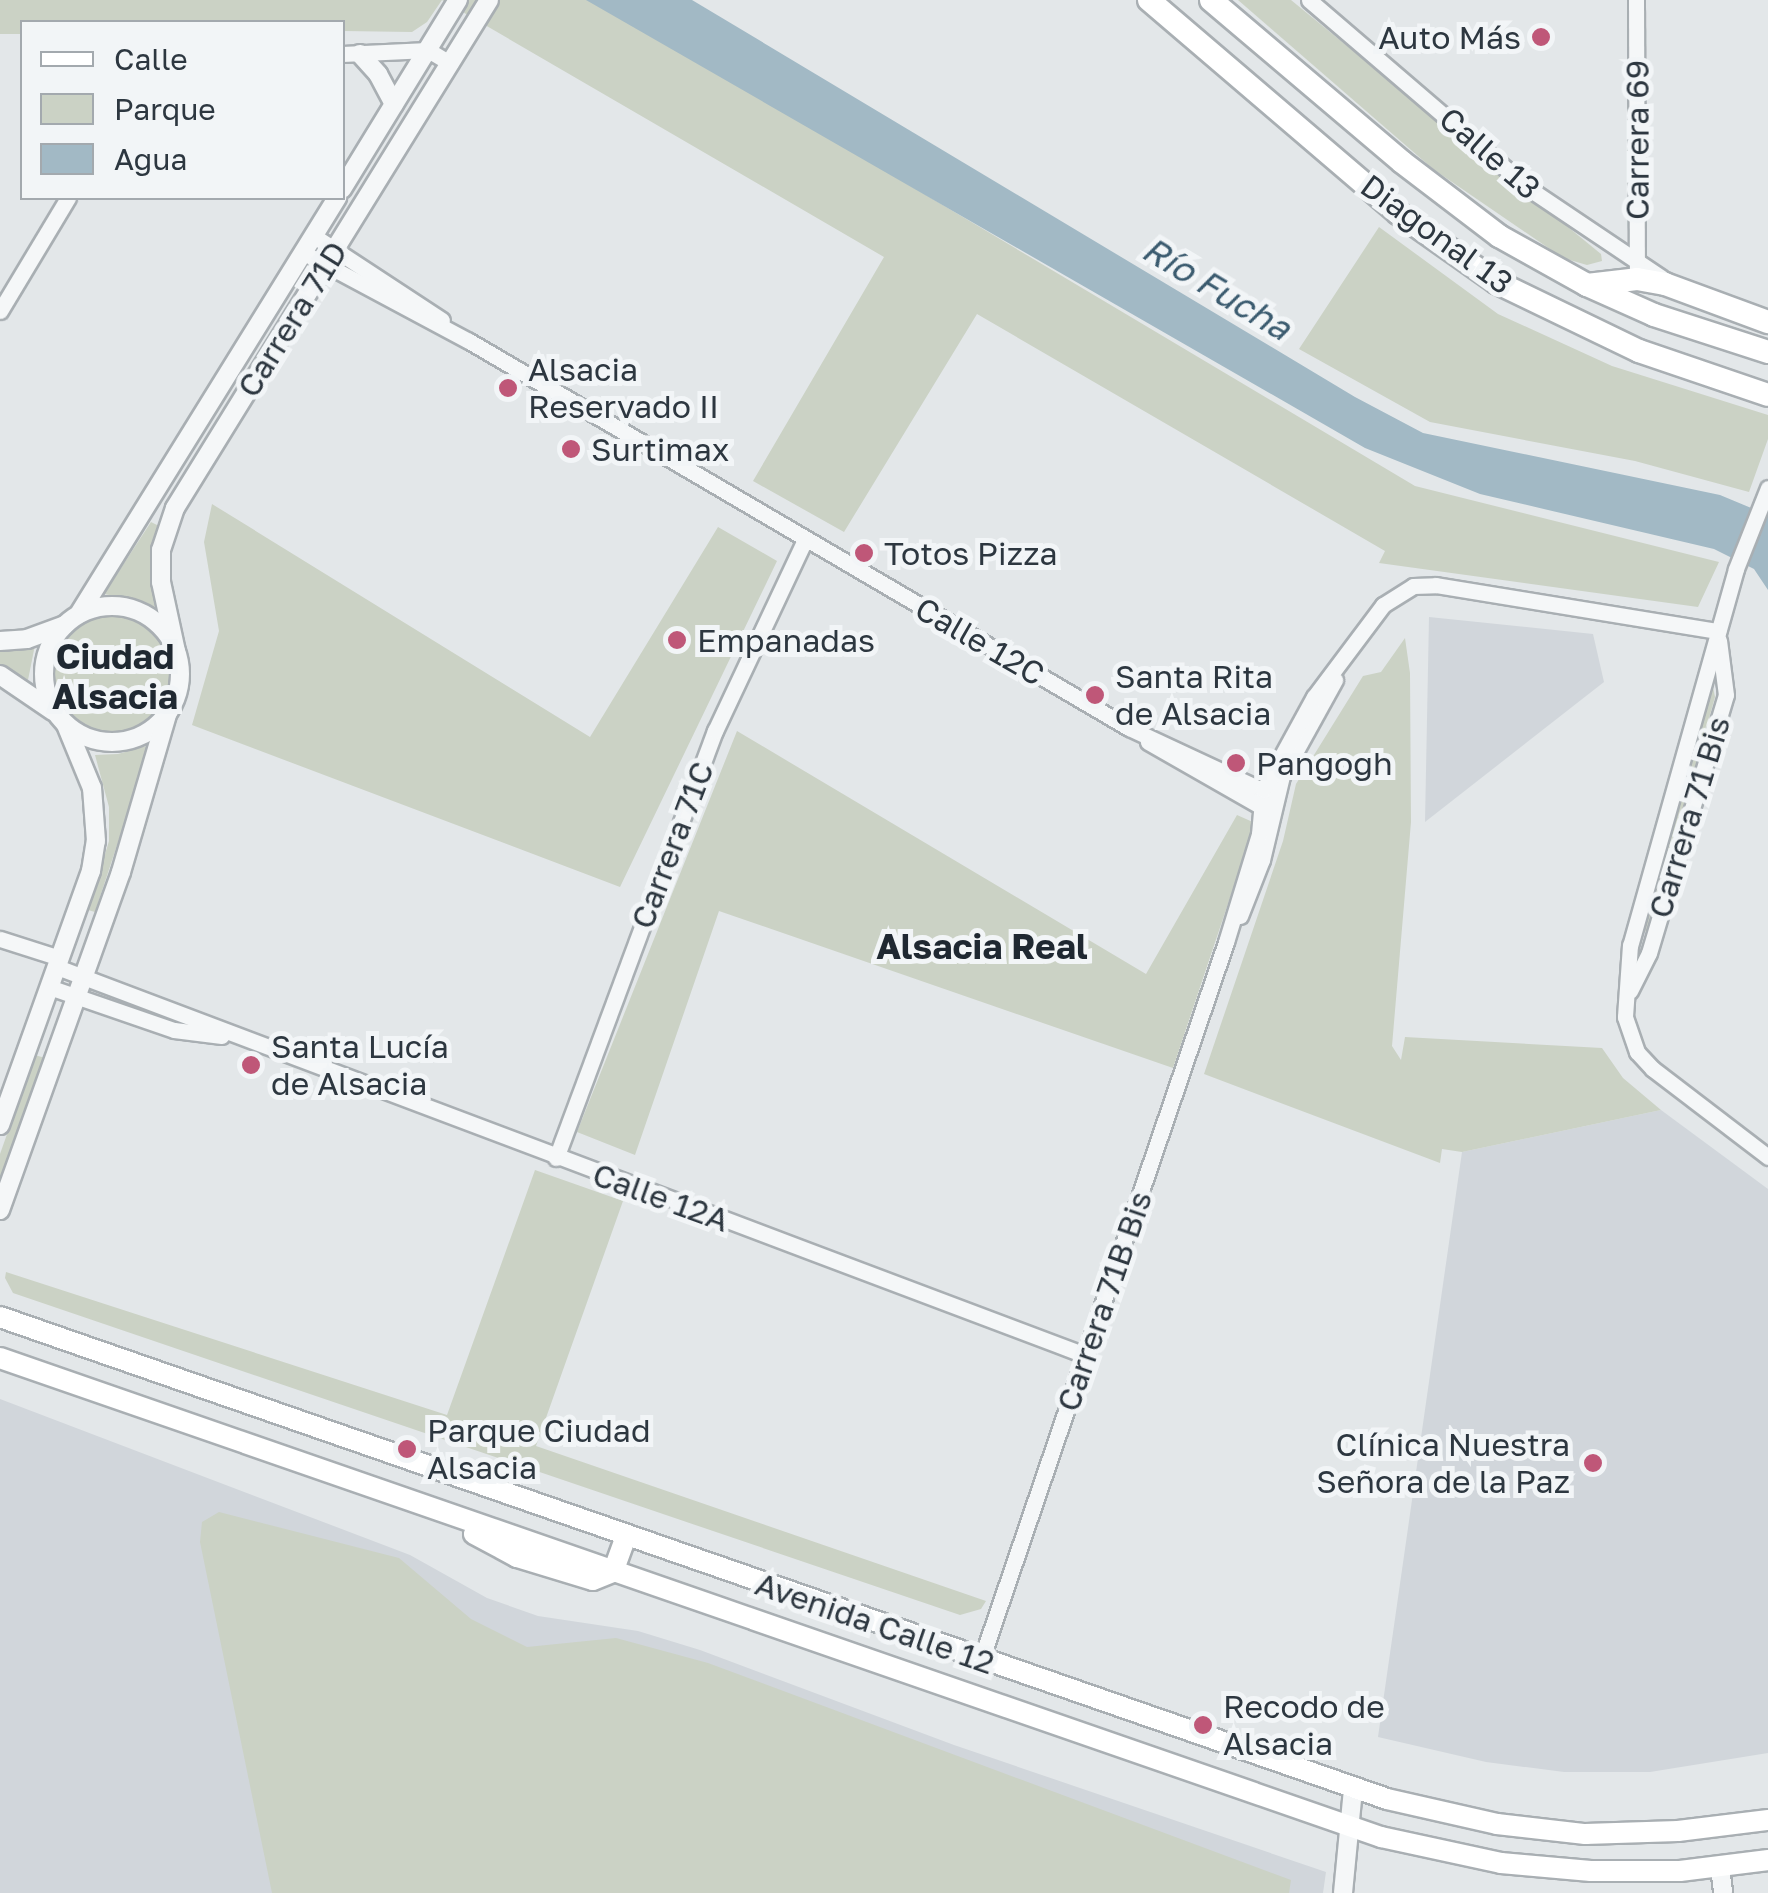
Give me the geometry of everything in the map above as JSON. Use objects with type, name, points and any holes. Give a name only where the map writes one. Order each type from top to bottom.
[{"type":"main road","name":"Diagonal 13","points":[[1149,0],[1398,213],[1496,282],[1639,351],[1768,395]]},
{"type":"main road","name":"Diagonal 13","points":[[1211,0],[1469,215],[1587,285],[1654,314],[1765,350]]},
{"type":"main road","points":[[1587,285],[1637,272],[1768,322]]},
{"type":"main road","name":"Avenida Calle 12","points":[[0,1317],[1353,1789],[1455,1816],[1585,1834],[1678,1831],[1768,1820]]},
{"type":"main road","name":"Avenida Calle 12","points":[[0,1358],[1422,1848],[1535,1866],[1633,1872],[1768,1860]]},
{"type":"main road","points":[[613,1572],[626,1536]]},
{"type":"street","points":[[345,184],[458,0]]},
{"type":"street","name":"Carrera 71D","points":[[177,656],[162,582],[160,550],[166,528],[489,0]]},
{"type":"street","name":"Calle 13","points":[[1309,0],[1528,188],[1637,272]]},
{"type":"street","name":"Carrera 69","points":[[1636,0],[1637,272]]},
{"type":"street","points":[[351,54],[428,50],[450,62]]},
{"type":"street","points":[[351,54],[378,74],[394,104]]},
{"type":"street","points":[[0,311],[67,200]]},
{"type":"street","name":"Carrera 71D","points":[[72,620],[337,200]]},
{"type":"street","name":"Calle 12C","points":[[309,244],[804,540],[1130,728],[1268,801]]},
{"type":"street","name":"Carrera 71 Bis","points":[[1766,492],[1736,569],[1630,945],[1626,1017],[1637,1052],[1768,1157]]},
{"type":"street","name":"Carrera 71C","points":[[556,1158],[715,731],[804,540]]},
{"type":"street","name":"Carrera 71B Bis","points":[[982,1660],[1226,942],[1268,801],[1314,696],[1383,605],[1402,590],[1436,585],[1718,632]]},
{"type":"street","points":[[0,641],[26,640],[114,606],[138,611],[159,625],[177,656],[178,689],[168,711],[121,872],[0,1210]]},
{"type":"street","points":[[2,1116],[91,871],[97,816],[84,763],[48,700],[44,668],[48,652],[72,620]]},
{"type":"street","name":"Carrera 71 Bis","points":[[1626,997],[1649,952],[1726,695],[1718,632]]},
{"type":"street","points":[[0,675],[88,738],[113,742],[139,736],[168,711]]},
{"type":"street","name":"Calle 12A","points":[[0,939],[84,977],[182,1012],[236,1038],[1085,1355]]},
{"type":"street","name":"Calle 12A","points":[[50,987],[174,1030],[236,1038]]},
{"type":"street","points":[[1343,1893],[1353,1789]]},
{"type":"street","points":[[1720,1867],[1723,1893]]},
{"type":"shaded area","points":[[1429,617],[1593,634],[1604,682],[1425,822]]},
{"type":"shaded area","name":"Clínica Nuestra Señora de la Paz","points":[[1661,1110],[1768,1189],[1768,1753],[1650,1772],[1564,1772],[1486,1762],[1378,1737],[1462,1152]]},
{"type":"shaded area","points":[[0,1399],[410,1555],[487,1598],[538,1616],[638,1631],[700,1650],[954,1745],[1326,1872],[1323,1893],[0,1893]]},
{"type":"green space","points":[[0,0],[442,0],[427,22],[412,32],[345,31],[345,20],[20,20],[20,34],[0,34]]},
{"type":"green space","points":[[442,0],[598,0],[1415,486],[1719,562],[1698,607],[1379,563],[1385,551],[977,314],[844,532],[753,481],[884,257]]},
{"type":"green space","points":[[1238,0],[1291,0],[1601,254],[1602,261],[1587,265],[1563,258],[1433,169]]},
{"type":"green space","points":[[1379,227],[1498,314],[1612,366],[1768,415],[1768,439],[1749,492],[1635,461],[1430,422],[1299,349]]},
{"type":"green space","points":[[212,504],[590,737],[718,527],[777,561],[620,887],[192,725],[219,631],[204,542]]},
{"type":"green space","points":[[151,522],[159,526],[152,559],[155,611],[130,599],[104,594]]},
{"type":"green space","points":[[111,616],[134,620],[153,633],[166,652],[170,675],[166,698],[153,717],[134,730],[111,734],[88,730],[69,717],[56,698],[52,675],[56,652],[69,633],[88,620]]},
{"type":"green space","points":[[1405,638],[1410,673],[1411,822],[1392,1046],[1401,1060],[1405,1037],[1602,1048],[1623,1078],[1661,1110],[1462,1152],[1442,1149],[1440,1163],[1204,1074],[1283,841],[1296,784],[1363,676],[1381,672]]},
{"type":"green space","points":[[35,645],[28,680],[0,664],[0,649]]},
{"type":"green space","points":[[1712,682],[1715,697],[1649,932],[1643,931]]},
{"type":"green space","points":[[737,731],[1146,974],[1237,815],[1255,823],[1173,1068],[719,911],[635,1155],[577,1132]]},
{"type":"green space","points":[[150,745],[95,912],[88,910],[109,841],[109,807],[95,755],[118,754]]},
{"type":"green space","points":[[35,1055],[45,1058],[0,1181],[0,1154]]},
{"type":"green space","points":[[535,1170],[623,1201],[536,1446],[986,1601],[981,1609],[960,1615],[13,1293],[5,1278],[6,1272],[447,1415]]},
{"type":"green space","points":[[219,1512],[399,1558],[471,1619],[527,1647],[616,1638],[708,1663],[1291,1880],[1289,1893],[272,1893],[200,1542],[202,1522]]},
{"type":"water","points":[[586,0],[692,0],[1355,397],[1423,433],[1720,495],[1768,515],[1768,590],[1754,569],[1714,549],[1480,494],[1365,448]]},
{"type":"place","name":"Auto Más","points":[[1541,37]]},
{"type":"place","name":"Alsacia Reservado II","points":[[508,388]]},
{"type":"place","name":"Surtimax","points":[[571,449]]},
{"type":"place","name":"Totos Pizza","points":[[864,553]]},
{"type":"place","name":"Empanadas","points":[[677,640]]},
{"type":"place","name":"Santa Rita de Alsacia","points":[[1095,695]]},
{"type":"place","name":"Pangogh","points":[[1236,763]]},
{"type":"place","name":"Santa Lucía de Alsacia","points":[[251,1065]]},
{"type":"place","name":"Parque Ciudad Alsacia","points":[[407,1449]]},
{"type":"place","name":"Clínica Nuestra Señora de la Paz","points":[[1593,1463]]},
{"type":"place","name":"Recodo de Alsacia","points":[[1203,1725]]},
{"type":"district","name":"Ciudad Alsacia","points":[[115,676]]},
{"type":"district","name":"Alsacia Real","points":[[982,946]]},
{"type":"water label","name":"Río Fucha","points":[[1217,288]]}]
